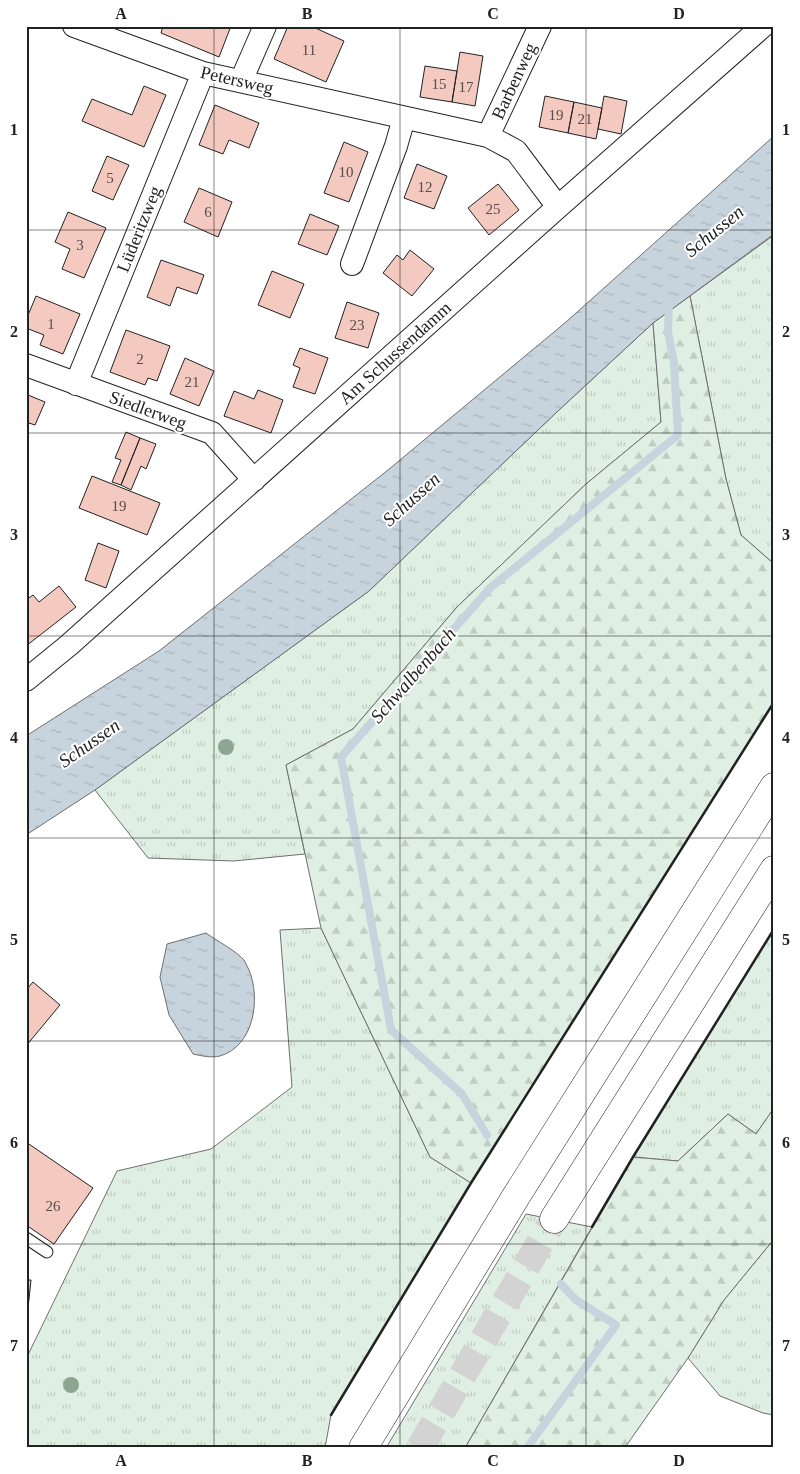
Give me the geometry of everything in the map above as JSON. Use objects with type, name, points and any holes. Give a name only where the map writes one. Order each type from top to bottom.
[{"type":"highway","points":[[363,1448],[515,1198],[774,787]]},
{"type":"highway","points":[[554,1219],[774,870]]},
{"type":"street","name":"Petersweg","points":[[74,26],[203,73],[488,136],[516,151],[558,207]]},
{"type":"street","points":[[242,81],[265,26]]},
{"type":"street","name":"Barbenweg","points":[[488,136],[540,26]]},
{"type":"street","name":"Am Schussendamm","points":[[26,680],[69,645],[763,26]]},
{"type":"street","name":"Lüderitzweg","points":[[76,384],[203,73]]},
{"type":"street","points":[[352,264],[396,146],[404,118]]},
{"type":"street","name":"Siedlerweg","points":[[26,365],[212,433],[254,480]]},
{"type":"lane","points":[[26,1238],[47,1252]]},
{"type":"green space","points":[[774,235],[774,564],[741,535],[726,479],[690,296]]},
{"type":"green space","points":[[690,296],[726,479],[741,535],[774,564],[774,702],[471,1183],[430,1157],[321,928],[286,765],[353,729],[457,607],[586,484],[661,422],[653,323]]},
{"type":"green space","points":[[653,323],[661,422],[586,484],[457,607],[353,729],[286,765],[305,854],[234,861],[148,858],[95,790],[369,591]]},
{"type":"green space","points":[[321,928],[430,1157],[471,1183],[331,1415],[325,1448],[26,1448],[26,1359],[117,1171],[211,1149],[292,1087],[280,930]]},
{"type":"green space","points":[[774,929],[774,1108],[756,1134],[728,1114],[678,1161],[633,1157]]},
{"type":"green space","points":[[774,1108],[774,1239],[724,1300],[688,1358],[626,1446],[624,1448],[465,1448],[633,1157],[678,1161],[728,1114],[756,1134]]},
{"type":"green space","points":[[526,1214],[592,1227],[465,1448],[386,1448]]},
{"type":"green space","points":[[774,1239],[774,1415],[763,1413],[720,1396],[688,1358],[724,1300]]},
{"type":"water","name":"Schussen","points":[[774,136],[774,234],[653,323],[369,591],[95,790],[26,835],[26,736],[159,651],[388,470],[566,322]]},
{"type":"water","points":[[206,933],[244,960],[253,982],[254,1007],[252,1020],[247,1032],[232,1051],[217,1057],[193,1054],[169,1015],[160,977],[167,944]]},
{"type":"building","points":[[163,26],[231,26],[219,57],[161,33]]},
{"type":"building","points":[[288,26],[311,26],[344,41],[326,82],[274,59]]},
{"type":"building","points":[[460,52],[483,56],[475,106],[452,102]]},
{"type":"building","points":[[425,66],[457,71],[452,102],[420,97]]},
{"type":"building","points":[[144,86],[166,95],[144,147],[82,121],[92,99],[132,115]]},
{"type":"building","points":[[545,96],[574,102],[568,133],[539,127]]},
{"type":"building","points":[[604,96],[627,101],[621,134],[598,129]]},
{"type":"building","points":[[574,102],[602,108],[596,139],[568,133]]},
{"type":"building","points":[[215,105],[259,123],[249,148],[229,140],[223,154],[199,145]]},
{"type":"building","points":[[344,142],[368,152],[349,202],[324,193]]},
{"type":"building","points":[[107,156],[129,165],[113,200],[92,191]]},
{"type":"building","points":[[417,164],[447,176],[434,209],[404,198]]},
{"type":"building","points":[[498,184],[519,210],[489,235],[468,208]]},
{"type":"building","points":[[199,188],[232,202],[218,237],[184,222]]},
{"type":"building","points":[[68,212],[106,228],[84,278],[62,269],[70,249],[55,242]]},
{"type":"building","points":[[310,214],[339,226],[327,255],[298,244]]},
{"type":"building","points":[[410,250],[434,269],[412,296],[383,273],[397,255],[403,260]]},
{"type":"building","points":[[161,260],[204,275],[197,294],[177,287],[170,306],[147,297]]},
{"type":"building","points":[[272,271],[304,284],[290,318],[258,305]]},
{"type":"building","points":[[36,296],[80,314],[63,354],[40,345],[44,335],[26,328],[26,320]]},
{"type":"building","points":[[347,302],[379,313],[368,348],[335,338]]},
{"type":"building","points":[[126,330],[170,346],[157,381],[148,378],[145,385],[110,372]]},
{"type":"building","points":[[300,348],[328,358],[315,394],[293,387],[300,368],[293,365]]},
{"type":"building","points":[[185,358],[214,371],[199,406],[170,394]]},
{"type":"building","points":[[258,390],[283,400],[271,433],[224,416],[234,391],[254,399]]},
{"type":"building","points":[[28,395],[45,402],[35,425],[29,423],[26,431],[26,399]]},
{"type":"building","points":[[126,432],[140,438],[121,485],[112,482],[121,460],[115,458]]},
{"type":"building","points":[[140,438],[156,444],[146,469],[141,466],[131,490],[121,485]]},
{"type":"building","points":[[92,476],[160,503],[147,535],[79,508]]},
{"type":"building","points":[[98,543],[119,551],[106,588],[85,580]]},
{"type":"building","points":[[59,586],[76,607],[26,646],[26,600],[33,595],[39,602]]},
{"type":"building","points":[[33,982],[60,1005],[26,1046],[26,990]]},
{"type":"building","points":[[26,1142],[93,1188],[54,1244],[26,1225]]},
{"type":"building","points":[[26,1280],[31,1280],[27,1318],[26,1318]]},
{"type":"waterway","name":"Schwalbenbach","points":[[487,1135],[462,1094],[391,1030],[341,757],[490,588],[678,435],[674,363],[668,332],[669,301]]},
{"type":"waterway","name":"Schwalbenbach","points":[[527,1448],[616,1325],[576,1300],[561,1284]]},
{"type":"tunnel","points":[[420,1448],[554,1219]]},
{"type":"wall","points":[[331,1415],[471,1183],[774,702]]},
{"type":"wall","points":[[592,1227],[774,929]]}]
